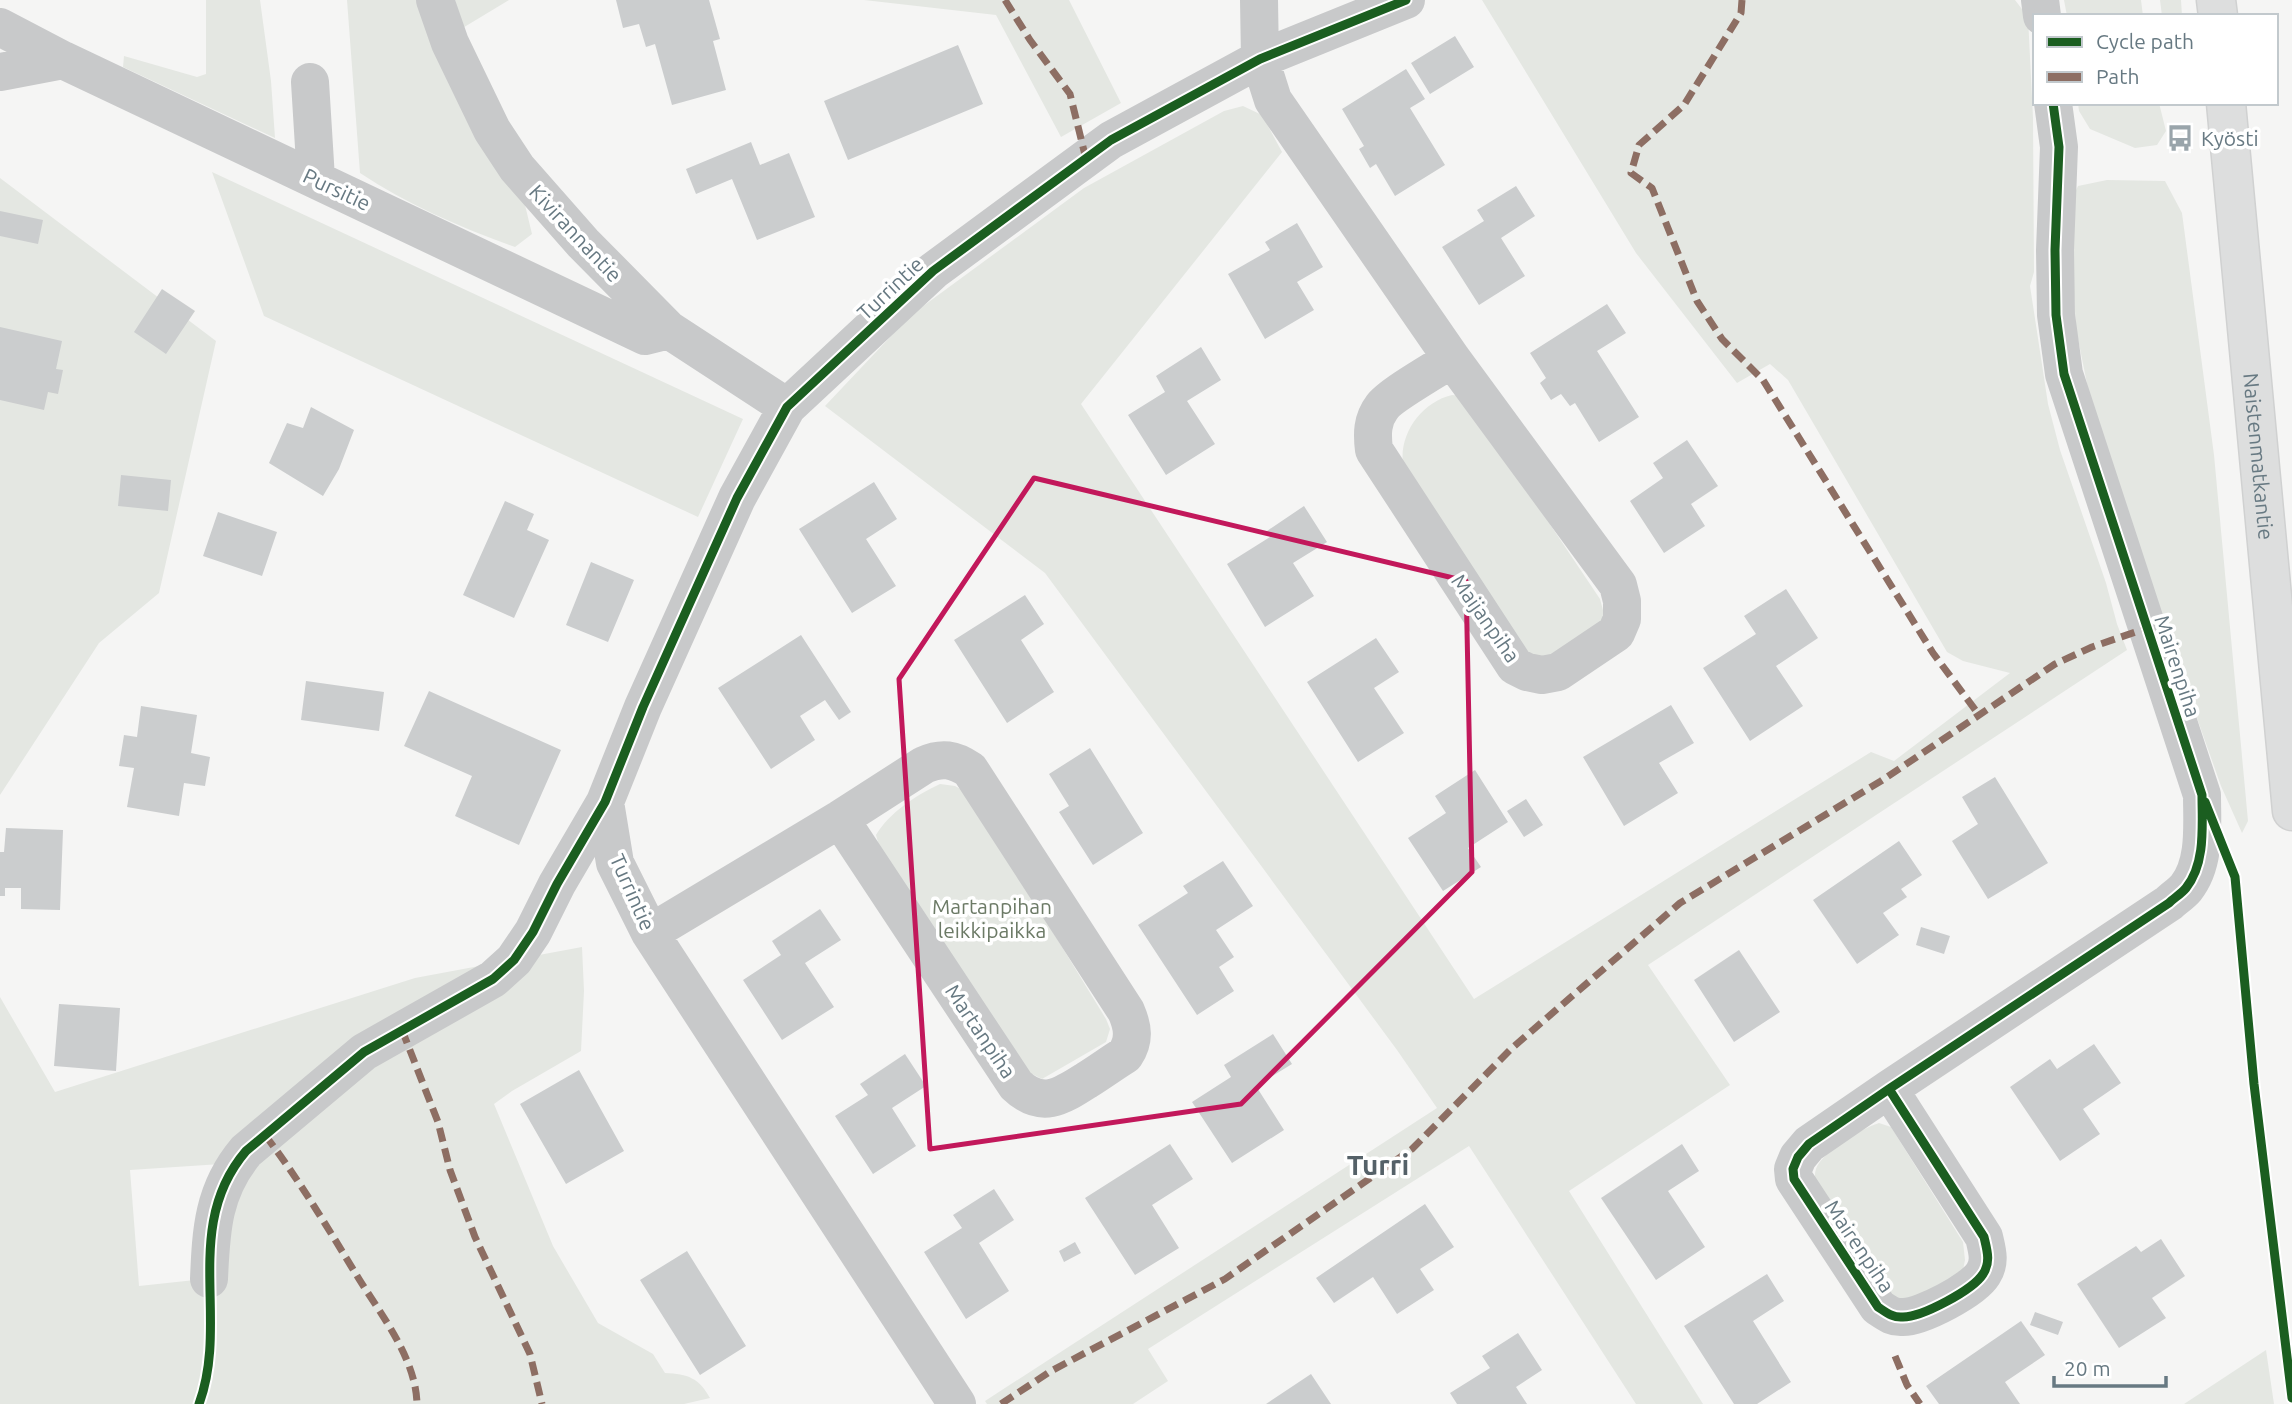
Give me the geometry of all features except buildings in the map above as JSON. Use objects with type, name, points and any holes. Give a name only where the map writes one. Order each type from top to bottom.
[{"type":"main road","name":"Naistenmatkantie","points":[[2226,105],[2292,811]]},
{"type":"street","name":"Kivirannantie","points":[[435,0],[450,43],[492,130],[517,168],[583,243],[669,330],[787,407]]},
{"type":"street","name":"Maijanpiha","points":[[1259,0],[1261,59],[1273,100],[1452,359],[1618,585],[1622,619],[1616,634],[1558,672],[1542,675],[1515,666],[1374,450],[1374,421],[1383,405],[1452,359]]},
{"type":"street","name":"Turrintie","points":[[957,1404],[650,933],[615,863],[606,802],[643,707],[737,498],[787,407],[933,271],[1111,140],[1261,59],[1406,0]]},
{"type":"street","name":"Pursitie","points":[[0,27],[63,60],[645,336],[669,330]]},
{"type":"street","points":[[0,72],[63,60]]},
{"type":"street","points":[[310,82],[316,180]]},
{"type":"street","name":"Mairenpiha","points":[[1889,1089],[1984,1237],[1989,1258],[1984,1273],[1974,1284],[1918,1316],[1902,1318],[1891,1316],[1878,1307],[1794,1179],[1793,1168],[1798,1157],[1810,1144],[1889,1089],[2169,903],[2187,887],[2196,868],[2201,846],[2202,795],[2064,374],[2056,315],[2055,250],[2059,147],[2053,105]]},
{"type":"street","name":"Martanpiha","points":[[650,933],[936,760],[947,759],[970,770],[1126,1011],[1132,1024],[1132,1037],[1131,1046],[1125,1055],[1061,1097],[1048,1099],[1027,1096],[1017,1085],[840,819]]},
{"type":"street","points":[[209,1279],[210,1237],[218,1201],[231,1169],[246,1151],[364,1052],[493,979],[514,960],[533,932],[557,884],[606,802]]},
{"type":"highlighted area","points":[[1034,478],[1466,581],[1472,872],[1241,1104],[930,1149],[899,679]]},
{"type":"green space","points":[[206,0],[260,0],[271,81],[275,138],[123,67],[124,56],[197,77],[206,74]]},
{"type":"green space","points":[[347,0],[424,0],[525,205],[532,234],[515,247],[436,215],[360,173]]},
{"type":"green space","points":[[455,0],[509,0],[461,29]]},
{"type":"green space","points":[[864,0],[1069,0],[1121,103],[1061,137],[996,15]]},
{"type":"green space","points":[[1482,0],[2015,0],[2028,17],[2033,118],[2034,272],[2030,286],[2048,404],[2060,450],[2127,650],[1648,965],[1730,1085],[1569,1191],[1703,1404],[1636,1404],[1469,1146],[1148,1349],[1168,1381],[1133,1404],[987,1404],[985,1401],[1437,1108],[1045,573],[825,406],[911,315],[1084,188],[1224,111],[1243,106],[1262,115],[1282,152],[1081,404],[1474,999],[1871,752],[1894,761],[2010,673],[1963,661],[1947,652],[1788,380],[1770,364],[1737,383],[1636,253]]},
{"type":"green space","points":[[2064,0],[2141,0],[2143,14],[2067,14]]},
{"type":"green space","points":[[2160,0],[2181,0],[2182,14],[2162,14]]},
{"type":"green space","points":[[2078,105],[2160,105],[2166,131],[2157,145],[2135,148],[2090,129]]},
{"type":"green space","points":[[212,172],[743,419],[698,517],[264,316]]},
{"type":"green space","points":[[0,178],[216,341],[159,593],[99,643],[0,795]]},
{"type":"green space","points":[[2107,180],[2165,181],[2182,213],[2214,455],[2248,821],[2242,833],[2221,786],[2098,438],[2076,329],[2069,205],[2078,186]]},
{"type":"green space","points":[[1452,395],[1464,396],[1600,599],[1604,614],[1602,629],[1552,661],[1528,655],[1403,464],[1405,441],[1415,420],[1431,404]]},
{"type":"green space","name":"Martanpihan leikkipaikka","points":[[940,784],[955,786],[968,793],[1110,1029],[1106,1042],[1042,1079],[1028,1072],[880,849],[876,835],[888,819],[913,799]]},
{"type":"green space","points":[[582,947],[584,991],[581,1051],[494,1104],[553,1246],[598,1323],[653,1354],[665,1373],[686,1376],[697,1382],[710,1398],[684,1404],[0,1404],[0,997],[55,1092],[415,978]],"holes":[[[221,1164],[223,1277],[139,1286],[130,1170]]]},
{"type":"green space","points":[[1879,1123],[1891,1127],[1963,1242],[1965,1260],[1962,1275],[1912,1303],[1885,1295],[1815,1180],[1816,1169],[1826,1155],[1853,1135]]},
{"type":"green space","points":[[2266,1350],[2274,1404],[2184,1404]]},
{"type":"marked path","points":[[1005,0],[1030,40],[1070,94],[1086,159]]},
{"type":"marked path","points":[[1742,0],[1741,13],[1684,105],[1639,145],[1631,173],[1652,188],[1697,301],[1722,339],[1763,380],[1933,653],[1979,715]]},
{"type":"marked path","points":[[1001,1404],[1051,1371],[1225,1279],[1412,1149],[1512,1048],[1680,903],[1881,781],[2055,664],[2092,647],[2147,628]]},
{"type":"marked path","points":[[402,1030],[438,1122],[450,1170],[475,1237],[530,1354],[542,1404]]},
{"type":"marked path","points":[[265,1135],[314,1206],[396,1339],[411,1371],[417,1404]]},
{"type":"marked path","points":[[1895,1356],[1907,1385],[1920,1404]]},
{"type":"cycle path","points":[[199,1404],[207,1372],[210,1340],[211,1242],[216,1211],[227,1180],[246,1151],[364,1052],[493,979],[514,960],[533,932],[557,884],[605,802],[643,707],[737,498],[787,407],[933,271],[1111,140],[1260,59],[1406,0]]},
{"type":"cycle path","points":[[1889,1089],[2169,903],[2186,888],[2200,855],[2202,795],[2064,374],[2056,315],[2055,250],[2059,147],[2053,105]]},
{"type":"cycle path","points":[[2205,802],[2235,877],[2254,1084],[2292,1398]]},
{"type":"cycle path","points":[[1889,1089],[1984,1237],[1988,1256],[1983,1274],[1958,1295],[1922,1313],[1903,1317],[1893,1316],[1878,1307],[1794,1179],[1793,1169],[1798,1157],[1809,1144],[1889,1089]]},
{"type":"place","name":"Kyösti","points":[[2180,138]]},
{"type":"district","name":"Turri","points":[[1378,1164]]}]
